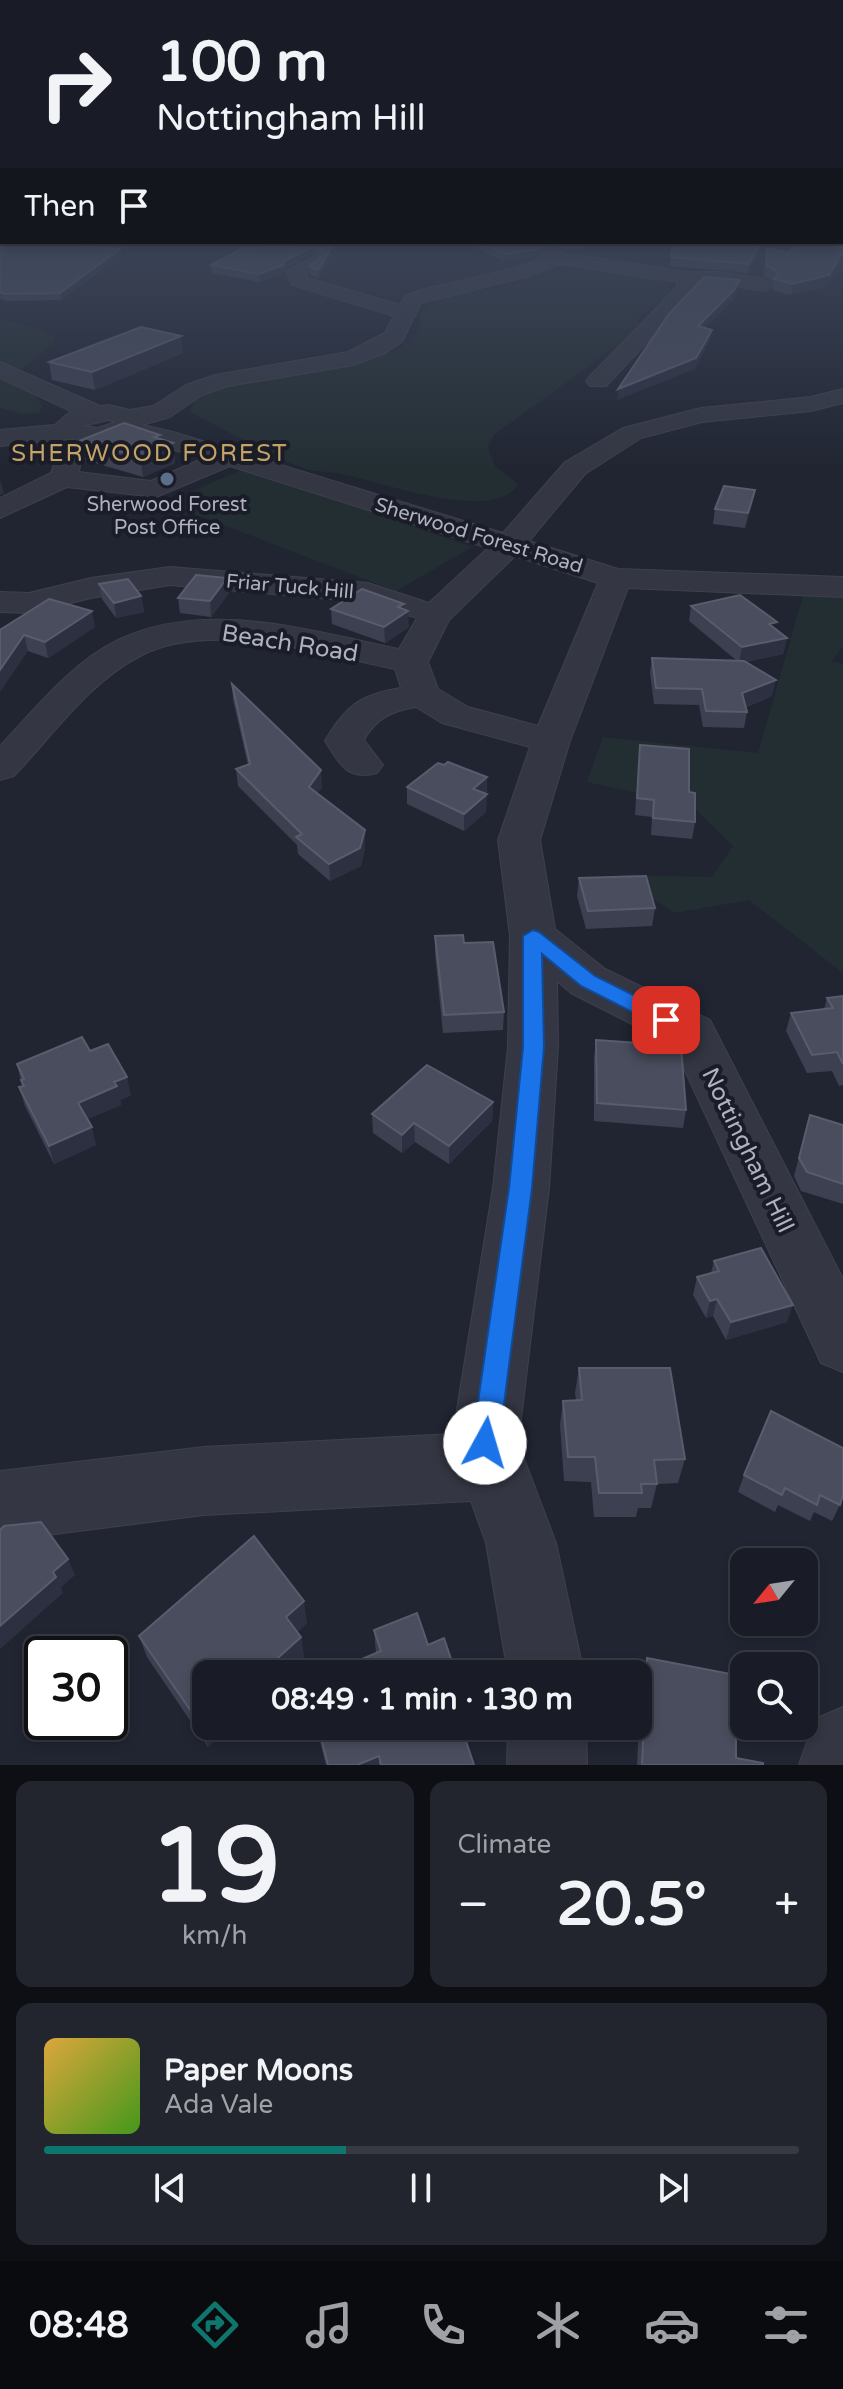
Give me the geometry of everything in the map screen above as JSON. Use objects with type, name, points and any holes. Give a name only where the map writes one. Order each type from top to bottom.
[{"type":"street","points":[[382,306],[404,313]]},
{"type":"street","points":[[126,424],[161,412],[194,390],[223,380],[353,358],[394,337],[404,322],[408,306]]},
{"type":"street","points":[[598,381],[669,306]]},
{"type":"street","points":[[0,369],[82,426]]},
{"type":"street","points":[[363,765],[344,741],[357,718],[416,678],[435,615],[510,544],[575,468],[632,433],[701,415],[811,404],[843,396]]},
{"type":"street","name":"Sherwood Forest Road","points":[[82,426],[122,414],[126,424],[164,437],[616,578],[843,587]]},
{"type":"street","points":[[0,438],[82,426]]},
{"type":"street","points":[[63,478],[69,464],[69,450],[82,426]]},
{"type":"street","points":[[0,509],[63,478],[132,488],[167,486],[229,457]]},
{"type":"street","name":"Friar Tuck Hill","points":[[15,602],[170,576],[368,593],[435,615]]},
{"type":"street","points":[[543,1660],[521,1543],[485,1443],[521,1188],[533,1047],[533,936],[519,840],[551,741],[616,578]]},
{"type":"street","points":[[0,625],[15,602]]},
{"type":"street","name":"Beach Road","points":[[0,768],[86,681],[130,647],[164,635],[207,631],[254,634],[416,678],[455,715],[551,741]]},
{"type":"street","name":"Nottingham Hill","points":[[533,936],[588,981],[692,1033],[843,1343]]},
{"type":"street","points":[[0,1506],[204,1481],[494,1466]]},
{"type":"street","points":[[547,1740],[547,1765]]},
{"type":"street","points":[[839,1765],[843,1747]]},
{"type":"shaded area","name":"SHERWOOD FOREST","points":[[428,306],[654,306],[640,316],[639,324],[623,341],[494,435],[488,447],[495,466],[518,484],[505,496],[486,501],[435,497],[342,474],[305,469],[190,412],[198,398],[222,388],[395,350],[414,336],[419,327],[419,314]]},
{"type":"shaded area","name":"SHERWOOD FOREST","points":[[0,319],[43,330],[57,339],[8,381],[34,393],[43,407],[38,413],[23,414],[0,408]]},
{"type":"shaded area","points":[[245,468],[472,547],[396,591],[166,503]]},
{"type":"shaded area","points":[[804,593],[843,597],[843,646],[832,661],[843,664],[843,973],[749,900],[675,913],[617,875],[712,877],[733,846],[690,804],[587,782],[603,737],[758,753]]},
{"type":"building","points":[[676,306],[718,306],[698,326],[712,330],[696,358],[618,389]]},
{"type":"building","points":[[141,327],[181,336],[92,372],[49,362]]},
{"type":"building","points":[[124,423],[160,435],[154,437],[173,443],[140,457],[81,440]]},
{"type":"building","points":[[724,486],[755,490],[748,513],[715,509]]},
{"type":"building","points":[[196,575],[227,578],[210,601],[178,598]]},
{"type":"building","points":[[128,579],[141,596],[114,603],[99,584]]},
{"type":"building","points":[[362,589],[404,604],[398,607],[408,611],[384,627],[331,609]]},
{"type":"building","points":[[740,595],[777,622],[769,624],[787,638],[742,647],[691,606]]},
{"type":"building","points":[[49,599],[92,611],[45,642],[24,635],[0,670],[0,630]]},
{"type":"building","points":[[652,658],[744,661],[776,680],[742,693],[747,712],[706,711],[702,689],[656,688]]},
{"type":"building","points":[[232,684],[321,770],[309,787],[365,830],[360,848],[329,864],[296,837],[302,834],[236,769],[250,764]]},
{"type":"building","points":[[640,745],[689,749],[689,792],[695,793],[695,822],[653,818],[654,800],[637,798]]},
{"type":"building","points":[[448,762],[487,777],[473,789],[487,794],[464,814],[407,787],[438,763],[444,765]]},
{"type":"building","points":[[646,876],[655,908],[588,911],[579,878]]},
{"type":"building","points":[[463,935],[464,943],[493,942],[504,1012],[444,1015],[435,936]]},
{"type":"building","points":[[843,996],[843,1064],[837,1052],[812,1055],[791,1013],[833,1008],[827,998]]},
{"type":"building","points":[[82,1037],[90,1051],[108,1044],[127,1077],[114,1082],[117,1086],[78,1103],[92,1127],[49,1146],[19,1087],[24,1086],[21,1080],[24,1079],[17,1064]]},
{"type":"building","points":[[596,1040],[681,1046],[686,1110],[597,1103]]},
{"type":"building","points":[[427,1065],[493,1102],[449,1146],[414,1123],[402,1135],[372,1114]]},
{"type":"building","points":[[810,1115],[843,1125],[843,1184],[807,1172],[799,1158]]},
{"type":"building","points":[[761,1248],[793,1305],[731,1322],[717,1299],[710,1301],[697,1277],[719,1271],[714,1261]]},
{"type":"building","points":[[579,1368],[670,1368],[685,1459],[654,1460],[657,1484],[641,1484],[642,1493],[599,1493],[595,1457],[568,1457],[563,1401],[582,1400]]},
{"type":"building","points":[[771,1411],[843,1448],[843,1495],[840,1505],[820,1495],[817,1505],[785,1488],[782,1495],[744,1475]]},
{"type":"building","points":[[41,1522],[68,1559],[53,1572],[56,1577],[0,1626],[0,1530],[4,1526]]},
{"type":"building","points":[[254,1536],[304,1601],[286,1617],[301,1637],[276,1660],[192,1660],[192,1713],[139,1636]]},
{"type":"building","points":[[417,1613],[428,1645],[444,1638],[451,1660],[360,1660],[381,1651],[374,1630]]},
{"type":"building","points":[[647,1658],[730,1674],[730,1740],[736,1740],[736,1758],[763,1765],[642,1765],[643,1740],[652,1740],[652,1660]]},
{"type":"building","points":[[322,1740],[466,1740],[474,1765],[381,1765],[379,1756],[357,1765],[328,1765]]},
{"type":"place","name":"Sherwood Forest Post Office","points":[[167,479]]},
{"type":"district","name":"SHERWOOD FOREST","points":[[150,453]]},
{"type":"route","points":[[485,1443],[521,1188],[533,1047],[533,936],[588,981],[666,1020]]}]
